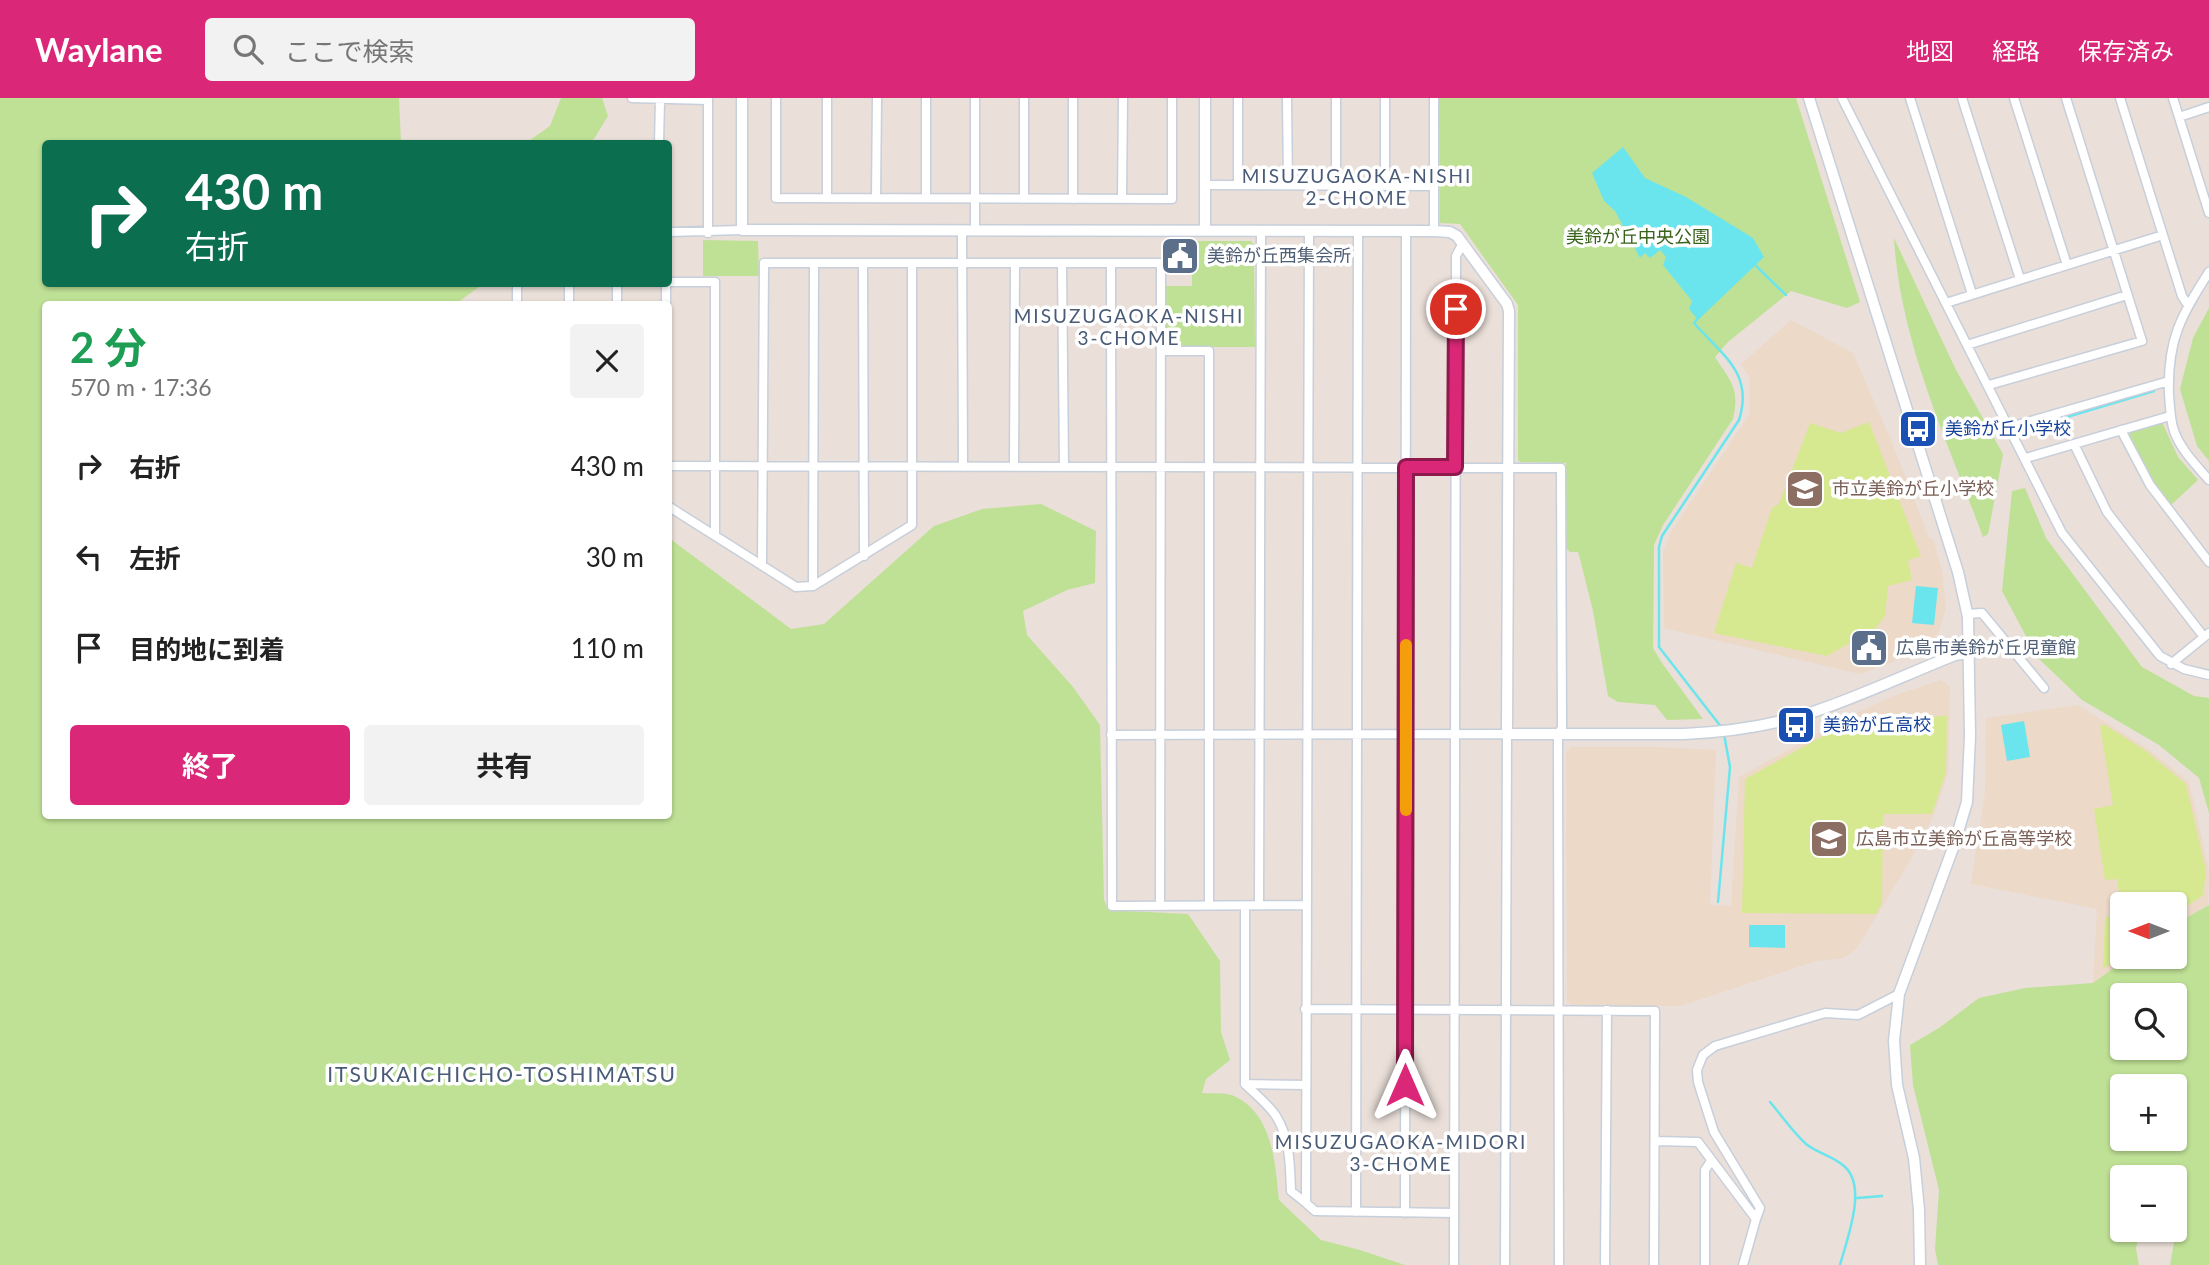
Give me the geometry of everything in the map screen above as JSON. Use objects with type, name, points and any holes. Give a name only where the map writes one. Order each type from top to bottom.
[{"type":"street","points":[[632,98],[708,100],[708,233]]},
{"type":"street","points":[[742,98],[742,230]]},
{"type":"street","points":[[776,98],[776,198],[1172,199],[1172,98]]},
{"type":"street","points":[[827,98],[827,198]]},
{"type":"street","points":[[876,198],[877,98]]},
{"type":"street","points":[[926,98],[926,198]]},
{"type":"street","points":[[975,98],[975,231]]},
{"type":"street","points":[[1024,98],[1024,199]]},
{"type":"street","points":[[1073,98],[1073,199]]},
{"type":"street","points":[[1122,198],[1123,98]]},
{"type":"street","points":[[1205,98],[1205,231]]},
{"type":"street","points":[[1238,98],[1238,185]]},
{"type":"street","points":[[1287,98],[1288,185]]},
{"type":"street","points":[[1336,98],[1336,185]]},
{"type":"street","points":[[1385,98],[1385,185]]},
{"type":"street","points":[[1434,98],[1434,232]]},
{"type":"street","points":[[1810,98],[1952,550],[1967,614],[1970,736],[1967,802],[1953,848],[1899,994],[1894,1041],[1897,1085],[1914,1158],[1920,1265]]},
{"type":"street","points":[[1842,98],[2062,533],[2160,656],[2171,664],[2209,675]]},
{"type":"street","points":[[1910,98],[1972,294]]},
{"type":"street","points":[[1962,98],[2020,279]]},
{"type":"street","points":[[2014,98],[2067,265]]},
{"type":"street","points":[[1989,385],[2142,341],[2066,98]]},
{"type":"street","points":[[2120,98],[2182,296],[2188,305]]},
{"type":"street","points":[[2173,98],[2209,213]]},
{"type":"street","points":[[659,140],[660,100]]},
{"type":"street","points":[[2179,117],[2209,107]]},
{"type":"street","points":[[1206,185],[1434,186]]},
{"type":"street","points":[[962,231],[963,467]]},
{"type":"street","points":[[1259,905],[1261,231]]},
{"type":"street","points":[[672,232],[1450,232],[1464,243],[1507,304],[1509,311],[1505,1265]]},
{"type":"street","points":[[1306,1203],[1309,232]]},
{"type":"street","points":[[1356,1212],[1358,232]]},
{"type":"street","points":[[1405,1213],[1406,232]]},
{"type":"street","points":[[1946,303],[2163,235]]},
{"type":"street","points":[[1454,1265],[1456,256],[1464,243]]},
{"type":"street","points":[[762,565],[764,263],[1161,263],[1160,906]]},
{"type":"street","points":[[813,586],[814,263]]},
{"type":"street","points":[[863,263],[864,556]]},
{"type":"street","points":[[672,508],[796,587],[813,586],[912,524],[912,263]]},
{"type":"street","points":[[1014,466],[1015,263]]},
{"type":"street","points":[[1062,264],[1064,467]]},
{"type":"street","points":[[1111,264],[1112,906],[1306,905]]},
{"type":"street","points":[[2209,272],[2188,305],[2171,348],[2169,381],[2170,416],[2175,433],[2187,454],[2209,480]]},
{"type":"street","points":[[672,283],[715,282],[715,534]]},
{"type":"street","points":[[1967,345],[2127,295]]},
{"type":"street","points":[[1161,351],[1209,351],[1209,905]]},
{"type":"street","points":[[2010,427],[2169,381]]},
{"type":"street","points":[[2026,458],[2170,416]]},
{"type":"street","points":[[2121,430],[2150,485],[2209,562]]},
{"type":"street","points":[[2074,444],[2107,512],[2207,635],[2171,664]]},
{"type":"street","points":[[672,466],[1561,468],[1562,728],[1558,734],[1559,1265]]},
{"type":"street","points":[[1967,614],[1982,614],[2044,688]]},
{"type":"street","points":[[1111,735],[1684,734],[1733,730],[1810,713],[1955,655],[1968,653]]},
{"type":"street","points":[[1245,906],[1245,1084],[1275,1115],[1289,1155],[1291,1191],[1315,1211],[1454,1213]]},
{"type":"street","points":[[1743,1265],[1760,1209],[1719,1141],[1698,1082],[1697,1070],[1703,1055],[1715,1046],[1825,1013],[1858,1015],[1899,994]]},
{"type":"street","points":[[1305,1009],[1654,1011],[1654,1265]]},
{"type":"street","points":[[1605,1265],[1607,1010]]},
{"type":"street","points":[[1245,1084],[1306,1085]]},
{"type":"street","points":[[1654,1141],[1698,1142],[1756,1219]]},
{"type":"street","points":[[1705,1265],[1705,1170],[1711,1161]]},
{"type":"shaded area","name":"市立美鈴が丘小学校","points":[[1791,320],[1853,353],[1929,538],[1933,538],[1942,571],[1946,608],[1938,634],[1908,656],[1860,674],[1664,628],[1663,553],[1671,532],[1749,415],[1750,378],[1741,364]]},
{"type":"shaded area","name":"広島市立美鈴が丘高等学校","points":[[1941,680],[1950,687],[1948,773],[1933,817],[1910,861],[1857,948],[1844,958],[1816,961],[1680,1006],[1573,1006],[1567,1001],[1566,752],[1571,747],[1716,750],[1710,905],[1731,906],[1739,777],[1858,712],[1896,695]]},
{"type":"shaded area","points":[[2078,705],[2148,749],[2189,782],[2209,870],[2208,905],[2188,917],[2188,892],[2110,892],[2111,970],[2093,983],[2097,909],[1971,884],[1985,793],[1986,718]]},
{"type":"green space","points":[[0,98],[399,98],[401,140],[42,140],[42,287],[479,287],[461,301],[42,301],[42,819],[672,819],[672,540],[791,629],[824,624],[934,526],[982,509],[1041,504],[1096,531],[1095,583],[1067,590],[1023,611],[1027,635],[1073,687],[1100,725],[1104,900],[1108,910],[1188,914],[1220,961],[1221,1032],[1230,1060],[1206,1079],[1202,1093],[1234,1096],[1247,1104],[1257,1115],[1270,1141],[1279,1200],[1321,1240],[1405,1265],[0,1265]]},
{"type":"green space","points":[[561,98],[602,98],[608,116],[594,139],[530,140],[550,126]]},
{"type":"green space","name":"美鈴が丘中央公園","points":[[1439,98],[1796,98],[1860,302],[1847,308],[1791,291],[1728,342],[1715,357],[1730,379],[1735,392],[1733,419],[1663,525],[1654,545],[1653,648],[1703,719],[1667,720],[1655,705],[1618,702],[1608,696],[1593,611],[1580,559],[1578,552],[1570,552],[1566,548],[1566,463],[1518,460],[1518,305],[1460,224],[1440,223]]},
{"type":"green space","points":[[1894,238],[1956,370],[2003,454],[1988,534],[1983,537],[1915,353],[1898,277]]},
{"type":"green space","points":[[703,240],[758,241],[759,276],[703,276]]},
{"type":"green space","points":[[1192,241],[1251,241],[1254,245],[1255,347],[1171,347],[1165,341],[1166,286],[1192,286]]},
{"type":"green space","points":[[2209,308],[2209,461],[2197,446],[2180,389],[2193,338]]},
{"type":"green space","points":[[2159,421],[2163,424],[2178,457],[2198,480],[2171,505],[2154,484],[2129,436],[2130,431]]},
{"type":"green space","points":[[1869,422],[1921,556],[1908,560],[1912,580],[1888,586],[1885,616],[1875,629],[1827,656],[1714,633],[1736,563],[1752,568],[1772,508],[1779,504],[1810,423],[1841,433]]},
{"type":"green space","points":[[2025,488],[2046,538],[2142,667],[2194,696],[2209,698],[2209,813],[2199,778],[2159,745],[2082,700],[2037,657],[2002,591],[2012,491]]},
{"type":"green space","points":[[1947,716],[1946,772],[1932,814],[1883,814],[1882,903],[1876,914],[1742,913],[1745,779],[1854,719]]},
{"type":"green space","points":[[2105,725],[2146,751],[2186,784],[2206,871],[2203,895],[2188,906],[2188,892],[2119,892],[2117,879],[2105,880],[2094,809],[2113,805],[2100,726]]},
{"type":"green space","points":[[2209,905],[2209,1265],[2170,1265],[2174,1242],[2187,1242],[2187,1165],[2110,1165],[2110,1242],[2138,1242],[2139,1265],[1938,1265],[1935,1249],[1939,1190],[1913,1085],[1910,1045],[1939,1028],[1979,998],[2025,988],[2093,983],[2111,970],[2188,970],[2188,917]]},
{"type":"green space","points":[[2110,916],[2110,964],[2103,969],[2105,918]]},
{"type":"water","points":[[1623,147],[1645,178],[1686,197],[1753,238],[1764,257],[1698,320],[1689,309],[1692,301],[1663,265],[1666,257],[1660,250],[1650,258],[1645,253],[1640,258],[1615,211],[1604,201],[1592,173]]},
{"type":"water","points":[[1916,586],[1938,588],[1934,625],[1912,623]]},
{"type":"water","points":[[2024,721],[2030,757],[2007,761],[2001,725]]},
{"type":"water","points":[[1749,925],[1785,925],[1785,948],[1749,947]]},
{"type":"waterway","points":[[1753,263],[1786,295]]},
{"type":"waterway","points":[[1699,317],[1694,323],[1724,355],[1739,377],[1743,404],[1739,420],[1662,536],[1659,547],[1659,647],[1722,728]]},
{"type":"waterway","points":[[2027,429],[2154,391]]},
{"type":"waterway","points":[[1718,902],[1730,767],[1724,734]]},
{"type":"waterway","points":[[1770,1102],[1806,1144],[1840,1163],[1851,1175],[1854,1186],[1854,1213],[1840,1265]]},
{"type":"waterway","points":[[1857,1198],[1882,1196]]},
{"type":"slow traffic","points":[[1406,645],[1406,810]]},
{"type":"place","name":"美鈴が丘西集会所","points":[[1180,256]]},
{"type":"place","name":"美鈴が丘小学校","points":[[1918,429]]},
{"type":"place","name":"市立美鈴が丘小学校","points":[[1805,489]]},
{"type":"place","name":"広島市美鈴が丘児童館","points":[[1869,648]]},
{"type":"place","name":"美鈴が丘高校","points":[[1796,725]]},
{"type":"place","name":"広島市立美鈴が丘高等学校","points":[[1829,839]]},
{"type":"district","name":"MISUZUGAOKA-NISHI 2-CHOME","points":[[1357,187]]},
{"type":"district","name":"MISUZUGAOKA-NISHI 3-CHOME","points":[[1129,327]]},
{"type":"district","name":"ITSUKAICHICHO-TOSHIMATSU","points":[[502,1075]]},
{"type":"district","name":"MISUZUGAOKA-MIDORI 3-CHOME","points":[[1401,1153]]},
{"type":"route","points":[[1405,1085],[1406,467],[1455,467],[1456,309]]}]
